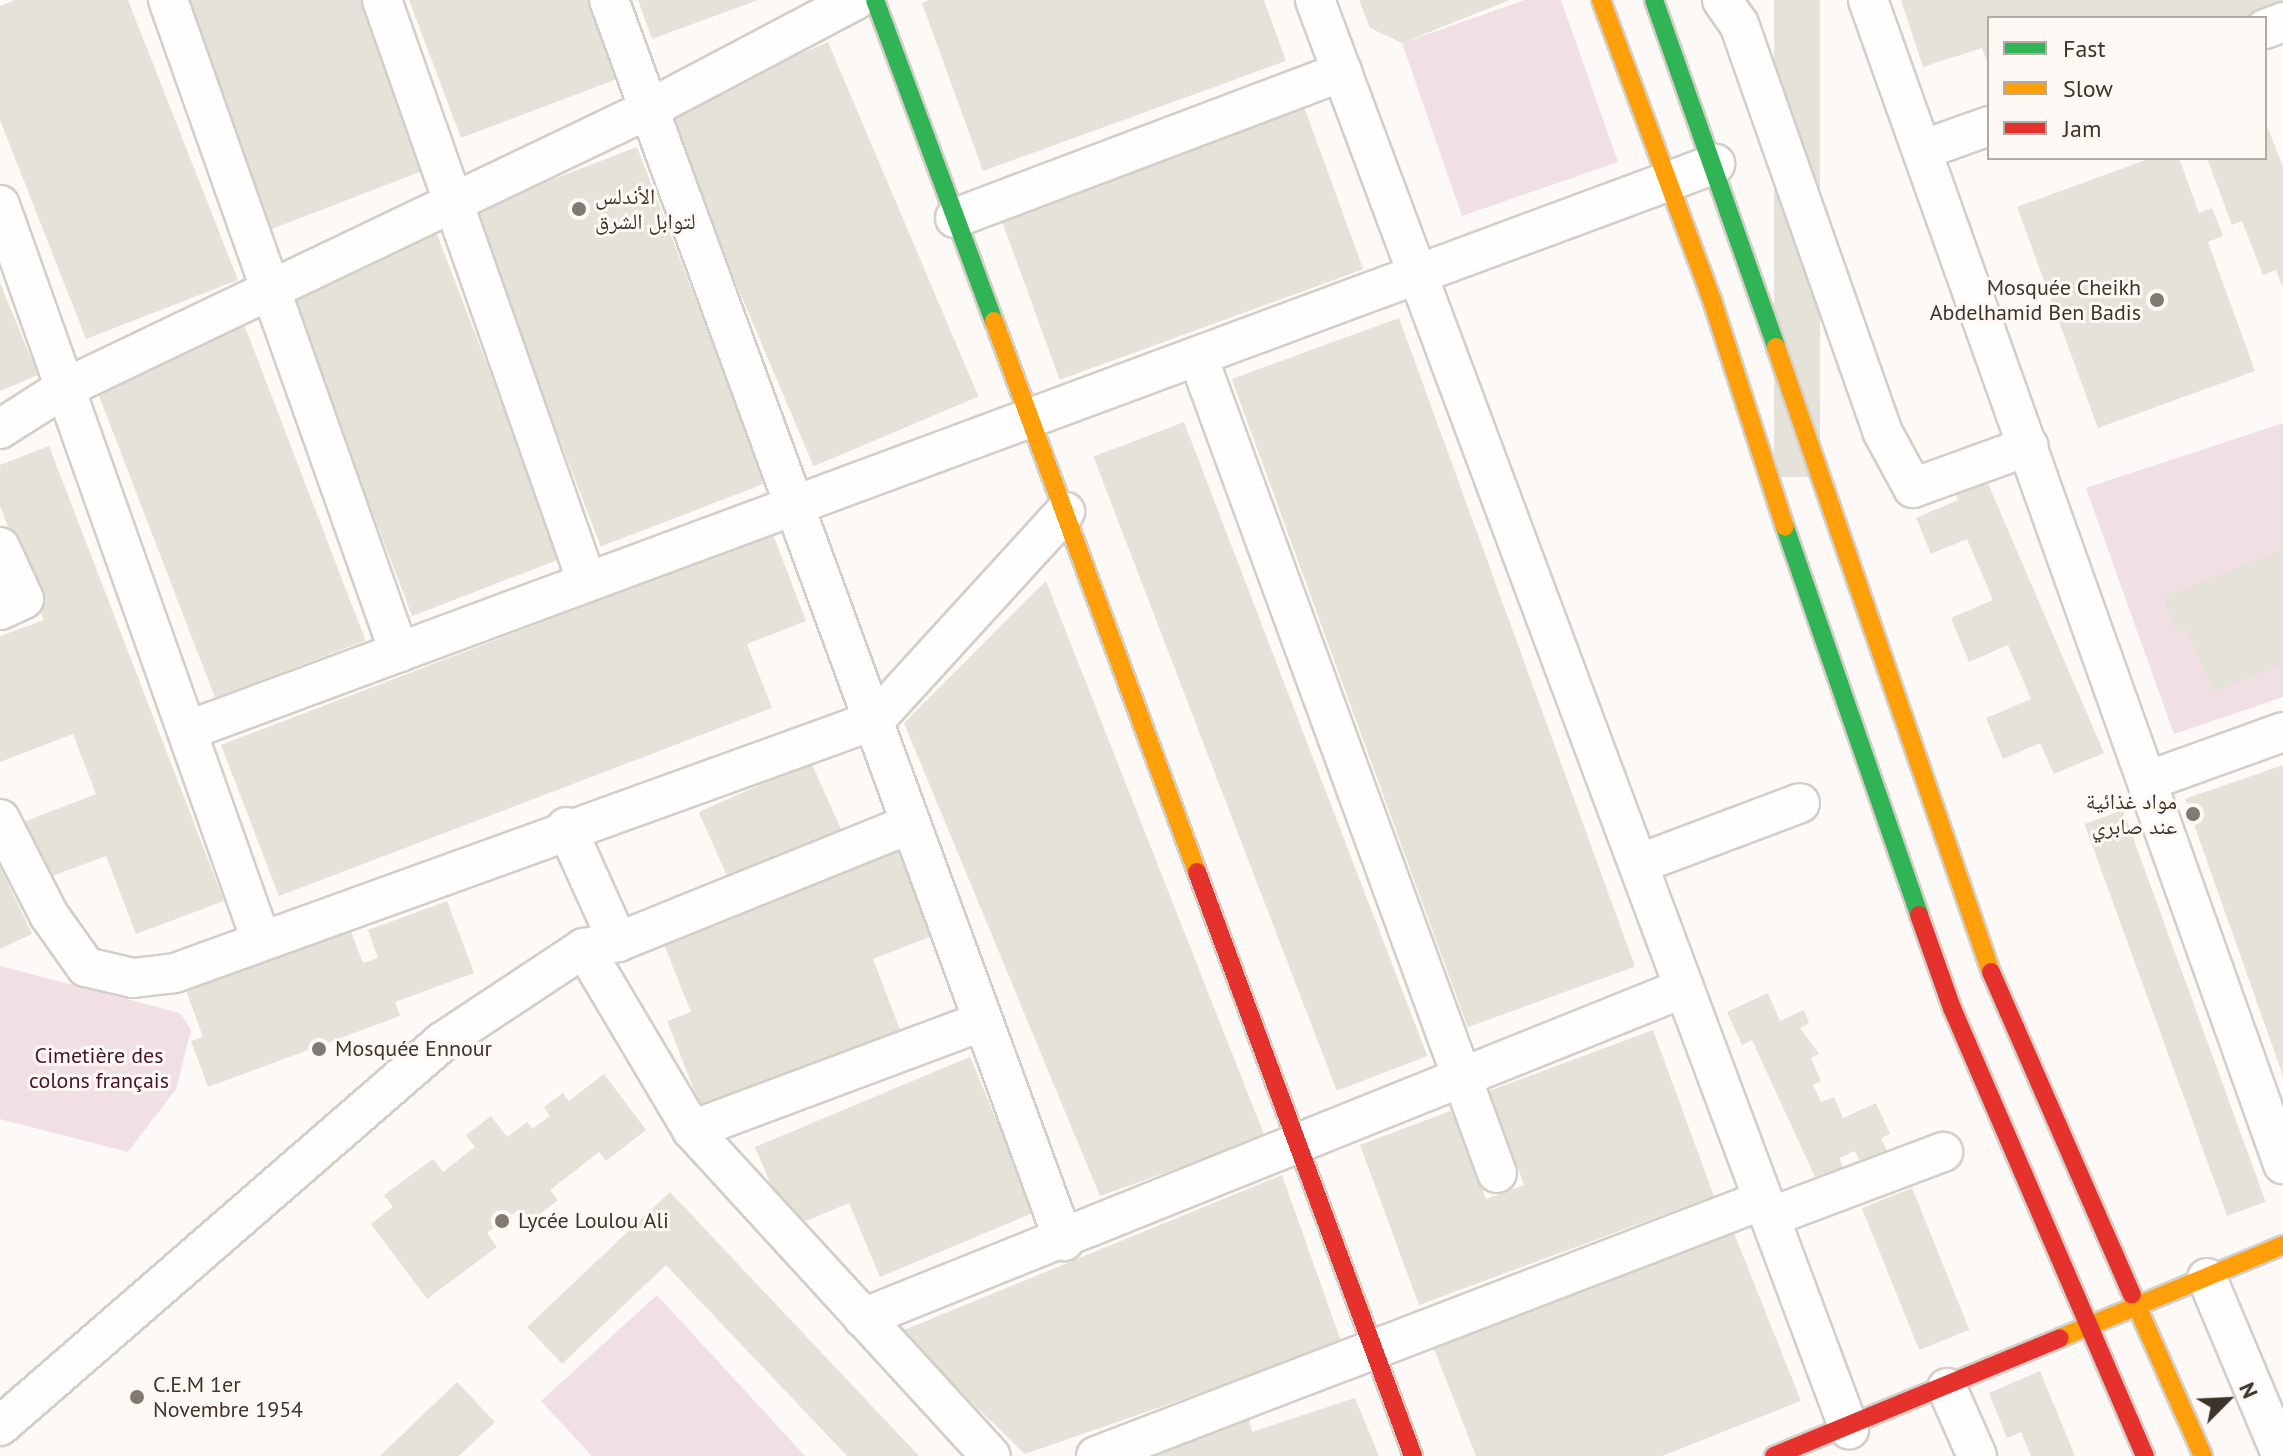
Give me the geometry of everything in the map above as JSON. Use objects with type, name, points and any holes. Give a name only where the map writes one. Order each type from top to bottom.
[{"type":"street","points":[[168,0],[399,652]]},
{"type":"street","points":[[382,0],[457,201],[587,582]]},
{"type":"street","points":[[609,0],[875,720],[981,1022],[1064,1241]]},
{"type":"street","points":[[0,429],[61,390],[649,109],[856,0]]},
{"type":"street","points":[[875,0],[1413,1456]]},
{"type":"street","points":[[1315,0],[1849,1429]]},
{"type":"street","points":[[1601,0],[1668,182],[1879,811],[1970,1053],[2145,1456]]},
{"type":"street","points":[[1654,0],[1715,164],[1926,798],[1997,989],[2203,1456]]},
{"type":"street","points":[[1722,0],[1739,24],[1882,431],[1913,488],[2029,446]]},
{"type":"street","points":[[1868,0],[2150,780],[2283,1164]]},
{"type":"street","points":[[955,218],[1342,72]]},
{"type":"street","points":[[1922,150],[1987,127]]},
{"type":"street","points":[[189,730],[1715,164]]},
{"type":"street","points":[[0,205],[61,390],[189,730],[261,940]]},
{"type":"street","points":[[1198,357],[1497,1173]]},
{"type":"street","points":[[0,821],[49,915],[86,967],[133,978],[175,973],[566,827],[875,720],[1065,512]]},
{"type":"street","points":[[0,547],[24,599],[0,610]]},
{"type":"street","points":[[2150,780],[2283,732]]},
{"type":"street","points":[[1638,864],[1800,803]]},
{"type":"street","points":[[0,1426],[442,1042],[601,945],[910,824]]},
{"type":"street","points":[[566,827],[601,945],[692,1130],[991,1456]]},
{"type":"street","points":[[863,1318],[1064,1241],[1684,988]]},
{"type":"street","points":[[692,1130],[981,1022]]},
{"type":"street","points":[[1096,1456],[1374,1349],[1766,1208],[1943,1152]]},
{"type":"street","points":[[1774,1456],[1849,1429],[2283,1245]]},
{"type":"street","points":[[2207,1278],[2282,1456]]},
{"type":"street","points":[[1947,1388],[1977,1456]]},
{"type":"green space","points":[[1525,0],[1561,0],[1618,162],[1462,216],[1402,43]]},
{"type":"green space","points":[[2283,423],[2283,697],[2174,734],[2086,488]]},
{"type":"green space","name":"Cimetière des colons français","points":[[0,966],[180,1013],[191,1030],[176,1089],[128,1152],[0,1119]]},
{"type":"green space","points":[[657,1295],[805,1456],[592,1456],[541,1401]]},
{"type":"building","points":[[15,0],[128,0],[238,280],[86,339],[0,120],[0,6]]},
{"type":"building","points":[[182,0],[361,0],[425,170],[269,230]]},
{"type":"building","points":[[409,0],[587,0],[617,79],[461,138]]},
{"type":"building","points":[[638,0],[758,0],[652,39]]},
{"type":"building","points":[[929,0],[1264,0],[1286,61],[983,171],[922,3]]},
{"type":"building","points":[[1359,0],[1510,0],[1402,43],[1370,28]]},
{"type":"building","points":[[1774,0],[1820,0],[1820,477],[1774,477]]},
{"type":"building","points":[[1901,0],[2283,0],[2283,4],[2246,16],[1987,16],[1987,61],[1982,48],[1923,67]]},
{"type":"building","points":[[828,42],[978,396],[814,466],[663,112]]},
{"type":"building","points":[[1302,101],[1363,269],[1060,380],[998,211]]},
{"type":"building","points":[[2267,126],[2283,167],[2283,288],[2276,270],[2263,275],[2242,221],[2232,225],[2208,160],[2267,160]]},
{"type":"building","points":[[637,147],[766,483],[601,547],[472,210]]},
{"type":"building","points":[[2146,160],[2180,160],[2199,213],[2212,208],[2223,236],[2208,242],[2255,371],[2098,428],[2017,207]]},
{"type":"building","points":[[435,229],[562,559],[412,616],[286,286]]},
{"type":"building","points":[[0,283],[38,375],[0,391]]},
{"type":"building","points":[[239,311],[366,641],[215,698],[89,369]]},
{"type":"building","points":[[1399,318],[1635,966],[1468,1027],[1232,379]]},
{"type":"building","points":[[1184,422],[1427,1056],[1337,1091],[1093,457]]},
{"type":"building","points":[[49,446],[224,901],[136,934],[106,856],[47,878],[26,821],[96,794],[73,734],[0,762],[0,636],[44,620],[0,506],[0,465]]},
{"type":"building","points":[[1980,465],[2104,753],[2054,774],[2040,743],[2003,759],[1986,718],[2031,699],[2008,645],[1969,662],[1951,618],[1993,600],[1967,539],[1931,554],[1916,518],[1958,500],[1949,478]]},
{"type":"building","points":[[773,534],[806,621],[747,644],[772,708],[279,896],[221,745]]},
{"type":"building","points":[[2283,549],[2283,664],[2213,692],[2187,628],[2176,632],[2163,597]]},
{"type":"building","points":[[1046,581],[1265,1137],[1100,1196],[904,723]]},
{"type":"building","points":[[811,762],[841,830],[729,880],[699,812]]},
{"type":"building","points":[[2283,765],[2283,1076],[2185,799]]},
{"type":"building","points":[[2123,810],[2266,1202],[2227,1216],[2084,824]]},
{"type":"building","points":[[900,846],[935,935],[873,959],[901,1032],[702,1110],[667,1021],[691,1012],[662,939]]},
{"type":"building","points":[[0,867],[32,934],[0,949]]},
{"type":"building","points":[[447,901],[474,973],[395,1002],[400,1016],[208,1087],[191,1041],[203,1037],[183,982],[347,921],[363,963],[378,958],[368,930]]},
{"type":"building","points":[[1768,993],[1780,1021],[1804,1010],[1809,1023],[1800,1028],[1819,1054],[1811,1058],[1821,1081],[1813,1085],[1821,1102],[1834,1097],[1843,1118],[1876,1103],[1890,1134],[1881,1138],[1887,1151],[1876,1156],[1880,1166],[1865,1173],[1855,1151],[1839,1158],[1847,1174],[1828,1182],[1824,1173],[1815,1177],[1752,1040],[1742,1045],[1727,1012]]},
{"type":"building","points":[[1653,1030],[1714,1196],[1419,1305],[1360,1145],[1453,1110],[1486,1199],[1524,1185],[1489,1091]]},
{"type":"building","points":[[970,1057],[1035,1212],[880,1277],[849,1203],[789,1228],[755,1147]]},
{"type":"building","points":[[604,1074],[646,1130],[606,1161],[599,1152],[550,1190],[558,1200],[527,1224],[517,1211],[487,1233],[497,1247],[427,1299],[371,1224],[393,1207],[384,1195],[433,1159],[443,1172],[475,1147],[466,1135],[491,1116],[507,1137],[527,1122],[532,1129],[550,1116],[544,1107],[563,1093],[569,1101]]},
{"type":"building","points":[[1282,1175],[1342,1344],[1025,1454],[899,1332]]},
{"type":"building","points":[[1912,1188],[1969,1330],[1919,1350],[1862,1208]]},
{"type":"building","points":[[670,1192],[919,1456],[847,1456],[666,1265],[562,1364],[527,1327]]},
{"type":"building","points":[[1728,1218],[1801,1401],[1662,1456],[1476,1456],[1429,1336]]},
{"type":"building","points":[[2040,1371],[2075,1456],[2031,1456],[2021,1432],[2007,1438],[1989,1393]]},
{"type":"building","points":[[457,1382],[495,1422],[459,1456],[380,1456]]},
{"type":"building","points":[[1355,1398],[1379,1456],[1145,1456],[1249,1419],[1252,1432]]},
{"type":"traffic: fast","points":[[875,0],[994,321]]},
{"type":"traffic: fast","points":[[1654,0],[1776,347]]},
{"type":"traffic: fast","points":[[1785,527],[1919,915]]},
{"type":"traffic: slow","points":[[1601,0],[1712,300],[1785,527]]},
{"type":"traffic: slow","points":[[994,321],[1197,872]]},
{"type":"traffic: slow","points":[[1776,347],[1991,972]]},
{"type":"traffic: slow","points":[[2060,1338],[2283,1245]]},
{"type":"traffic: slow","points":[[2132,1295],[2203,1456]]},
{"type":"traffic: jam","points":[[1197,872],[1413,1456]]},
{"type":"traffic: jam","points":[[1919,915],[1952,1008],[2145,1456]]},
{"type":"traffic: jam","points":[[1991,972],[2132,1295]]},
{"type":"traffic: jam","points":[[1774,1456],[2060,1338]]},
{"type":"place","name":"الأندلس لتوابل الشرق","points":[[579,209]]},
{"type":"place","name":"Mosquée Cheikh Abdelhamid Ben Badis","points":[[2157,300]]},
{"type":"place","name":"مواد غذائية عند صابري","points":[[2193,814]]},
{"type":"place","name":"Mosquée Ennour","points":[[319,1049]]},
{"type":"place","name":"Lycée Loulou Ali","points":[[502,1221]]},
{"type":"place","name":"C.E.M 1er Novembre 1954","points":[[137,1397]]}]
